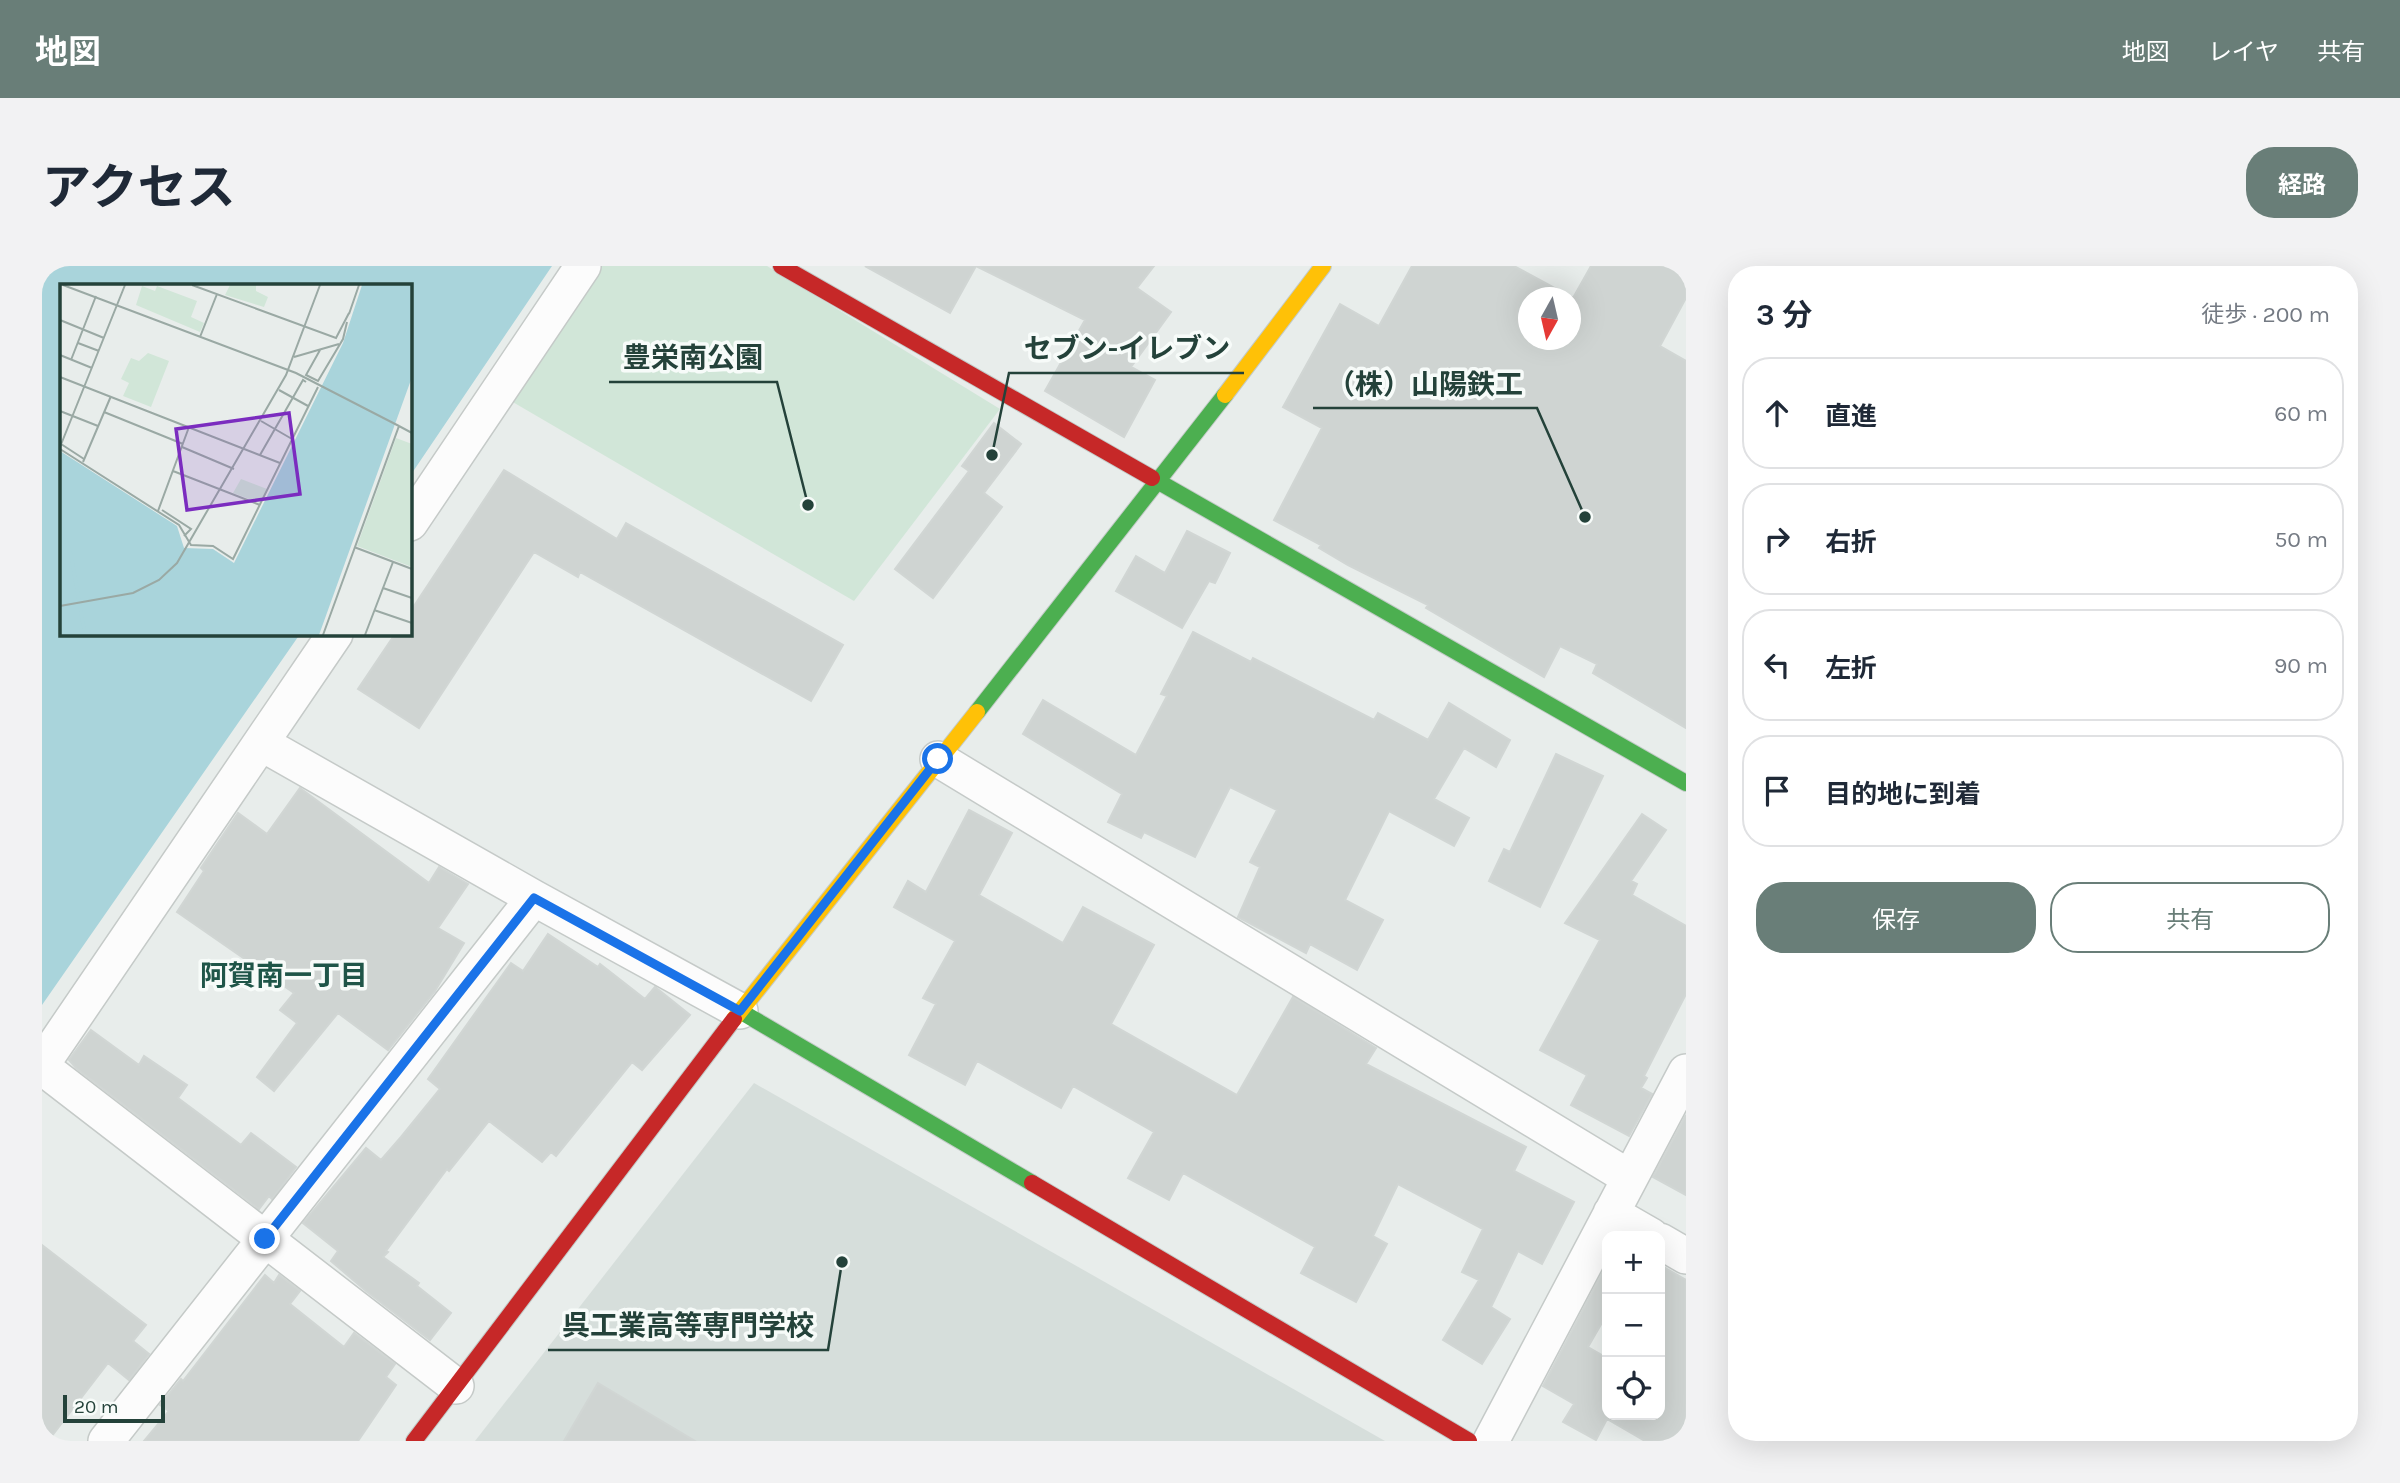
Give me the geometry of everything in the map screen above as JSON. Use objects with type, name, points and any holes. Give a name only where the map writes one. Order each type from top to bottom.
[{"type":"street","points":[[411,522],[583,266]]},
{"type":"street","points":[[781,266],[1686,783]]},
{"type":"street","points":[[414,1441],[740,1011],[1158,483],[1324,266]]},
{"type":"street","points":[[334,635],[42,1066],[456,1386]]},
{"type":"street","points":[[261,743],[740,1011],[1469,1441]]},
{"type":"street","points":[[938,759],[1630,1178]]},
{"type":"street","points":[[106,1441],[534,898]]},
{"type":"street","points":[[1491,1441],[1686,1072]]},
{"type":"street","points":[[1611,1213],[1642,1231]]},
{"type":"street","points":[[1665,1244],[1686,1256]]},
{"type":"shaded area","points":[[754,1083],[1385,1441],[475,1441]]},
{"type":"green space","points":[[596,266],[767,266],[1000,409],[854,601],[504,397]]},
{"type":"water","points":[[42,266],[552,266],[411,475],[411,284],[60,284],[60,635],[299,635],[42,1005]]},
{"type":"building","points":[[865,266],[976,266],[950,313]]},
{"type":"building","points":[[976,266],[1154,266],[1137,288],[1171,312],[1131,367],[1155,380],[1124,437],[1045,391],[1085,320]]},
{"type":"building","points":[[1412,266],[1514,266],[1553,287],[1518,287],[1518,350],[1581,350],[1579,287],[1591,266],[1686,266],[1686,298],[1660,346],[1686,361],[1686,728],[1593,673],[1597,664],[1560,646],[1544,677],[1426,608],[1428,605],[1348,565],[1319,548],[1321,545],[1274,520],[1322,428],[1283,407],[1340,304],[1379,326]]},
{"type":"building","points":[[994,423],[1021,444],[984,493],[1002,507],[933,598],[895,569],[969,471],[962,466]]},
{"type":"building","points":[[504,470],[617,539],[626,523],[843,645],[811,701],[580,572],[578,577],[534,552],[419,728],[358,689],[394,635],[411,635],[411,610]]},
{"type":"building","points":[[1187,531],[1230,553],[1215,583],[1209,581],[1182,628],[1116,591],[1136,556],[1165,573]]},
{"type":"building","points":[[1193,632],[1251,662],[1253,658],[1374,720],[1378,713],[1428,740],[1449,703],[1510,740],[1496,767],[1464,748],[1434,799],[1469,818],[1454,846],[1389,811],[1345,900],[1383,920],[1357,970],[1310,944],[1306,953],[1238,917],[1260,867],[1250,862],[1277,810],[1230,787],[1195,857],[1144,832],[1141,838],[1108,822],[1122,794],[1023,734],[1043,700],[1136,755],[1167,696],[1161,694]]},
{"type":"building","points":[[1556,754],[1603,776],[1540,907],[1489,881],[1504,849],[1510,852]]},
{"type":"building","points":[[300,788],[429,883],[439,867],[468,884],[438,928],[464,943],[435,991],[388,1050],[338,1013],[274,1091],[257,1077],[297,1023],[280,1010],[294,993],[177,912],[204,871],[201,868],[238,813],[267,834]]},
{"type":"building","points":[[969,810],[1012,833],[979,895],[1063,943],[1083,907],[1154,945],[1111,1024],[1237,1095],[1293,997],[1376,1048],[1366,1064],[1526,1147],[1514,1171],[1574,1202],[1542,1264],[1518,1251],[1491,1307],[1510,1319],[1482,1364],[1443,1340],[1479,1280],[1462,1272],[1483,1229],[1398,1184],[1373,1236],[1387,1244],[1356,1302],[1301,1273],[1315,1247],[1183,1173],[1169,1200],[1128,1178],[1154,1132],[1073,1086],[1061,1108],[977,1061],[965,1085],[909,1055],[936,1004],[923,998],[955,941],[894,907],[908,881],[926,892]]},
{"type":"building","points":[[1642,814],[1666,830],[1631,881],[1637,884],[1632,895],[1686,926],[1686,994],[1644,1076],[1647,1078],[1641,1088],[1652,1094],[1629,1136],[1571,1105],[1587,1075],[1540,1050],[1600,940],[1565,923]]},
{"type":"building","points":[[548,934],[598,967],[600,964],[645,999],[655,987],[690,1015],[642,1070],[632,1062],[556,1156],[551,1152],[542,1162],[489,1121],[449,1171],[447,1169],[383,1257],[419,1283],[417,1286],[451,1313],[430,1340],[331,1261],[338,1251],[303,1223],[366,1148],[381,1160],[401,1137],[440,1089],[428,1079],[511,963],[523,971]]},
{"type":"building","points":[[91,1030],[139,1065],[144,1056],[187,1085],[178,1098],[241,1145],[251,1133],[296,1167],[272,1199],[269,1196],[259,1209],[76,1068],[69,1060]]},
{"type":"building","points":[[1686,1115],[1686,1195],[1653,1177]]},
{"type":"building","points":[[42,1245],[146,1325],[133,1341],[149,1354],[129,1380],[108,1363],[48,1441],[42,1441]]},
{"type":"building","points":[[1665,1268],[1686,1280],[1686,1441],[1645,1441],[1609,1420],[1665,1420]]},
{"type":"building","points":[[1602,1274],[1602,1323],[1588,1347],[1602,1355],[1602,1420],[1606,1420],[1596,1440],[1563,1422],[1574,1404],[1543,1386]]},
{"type":"building","points":[[265,1275],[274,1283],[279,1275],[300,1291],[290,1304],[344,1347],[354,1333],[395,1364],[386,1377],[396,1385],[358,1441],[144,1441],[169,1411],[160,1405],[181,1379],[183,1381]]},
{"type":"building","points":[[598,1383],[695,1441],[564,1441]]},
{"type":"traffic: fast","points":[[977,712],[1225,395]]},
{"type":"traffic: fast","points":[[1152,478],[1686,783]]},
{"type":"traffic: fast","points":[[740,1011],[1032,1183]]},
{"type":"traffic: slow","points":[[1225,395],[1323,266]]},
{"type":"traffic: slow","points":[[734,1019],[977,712]]},
{"type":"traffic: jam","points":[[781,266],[1152,478]]},
{"type":"traffic: jam","points":[[414,1441],[734,1019]]},
{"type":"traffic: jam","points":[[1032,1183],[1469,1441]]},
{"type":"place","name":"セブン-イレブン","points":[[992,455]]},
{"type":"place","name":"豊栄南公園","points":[[808,505]]},
{"type":"place","name":"（株）山陽鉄工","points":[[1585,517]]},
{"type":"place","name":"呉工業高等専門学校","points":[[842,1262]]},
{"type":"district","name":"阿賀南一丁目","points":[[284,975]]},
{"type":"route","points":[[265,1239],[534,898],[740,1011],[938,759]]}]
